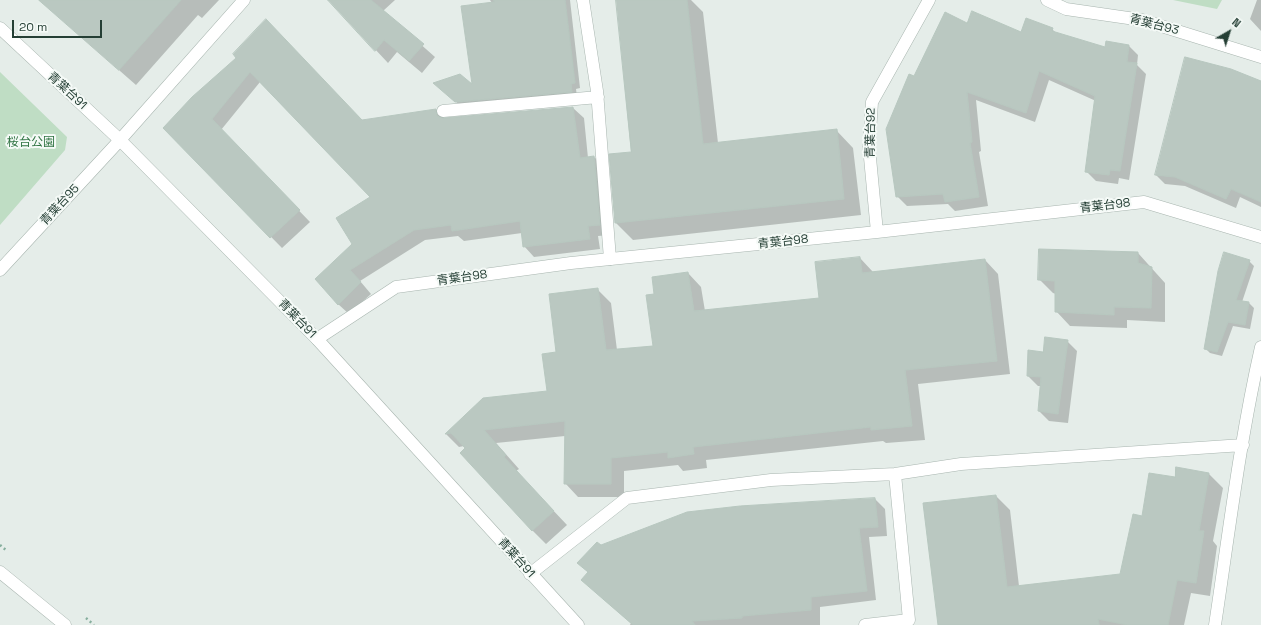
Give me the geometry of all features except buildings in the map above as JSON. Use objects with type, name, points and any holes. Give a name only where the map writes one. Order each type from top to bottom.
[{"type":"street","name":"青葉台95","points":[[0,270],[120,140],[244,0]]},
{"type":"street","points":[[583,0],[598,97],[610,259]]},
{"type":"street","name":"青葉台92","points":[[877,232],[869,148],[872,102],[929,0]]},
{"type":"street","name":"青葉台93","points":[[1047,0],[1066,9],[1142,20],[1261,57]]},
{"type":"street","name":"青葉台91","points":[[0,28],[120,140],[317,339],[578,625]]},
{"type":"street","points":[[443,111],[598,97]]},
{"type":"street","name":"青葉台98","points":[[317,339],[396,287],[610,259],[877,232],[1144,202],[1261,237]]},
{"type":"street","points":[[1214,625],[1243,445],[1247,408],[1261,347]]},
{"type":"street","points":[[530,574],[627,498],[771,480],[895,474],[961,464],[1243,445]]},
{"type":"street","points":[[865,625],[909,620],[895,474]]},
{"type":"street","points":[[0,572],[64,625]]},
{"type":"green space","points":[[1173,0],[1222,0],[1217,9]]},
{"type":"green space","name":"桜台公園","points":[[0,72],[67,137],[65,150],[0,225]]}]
